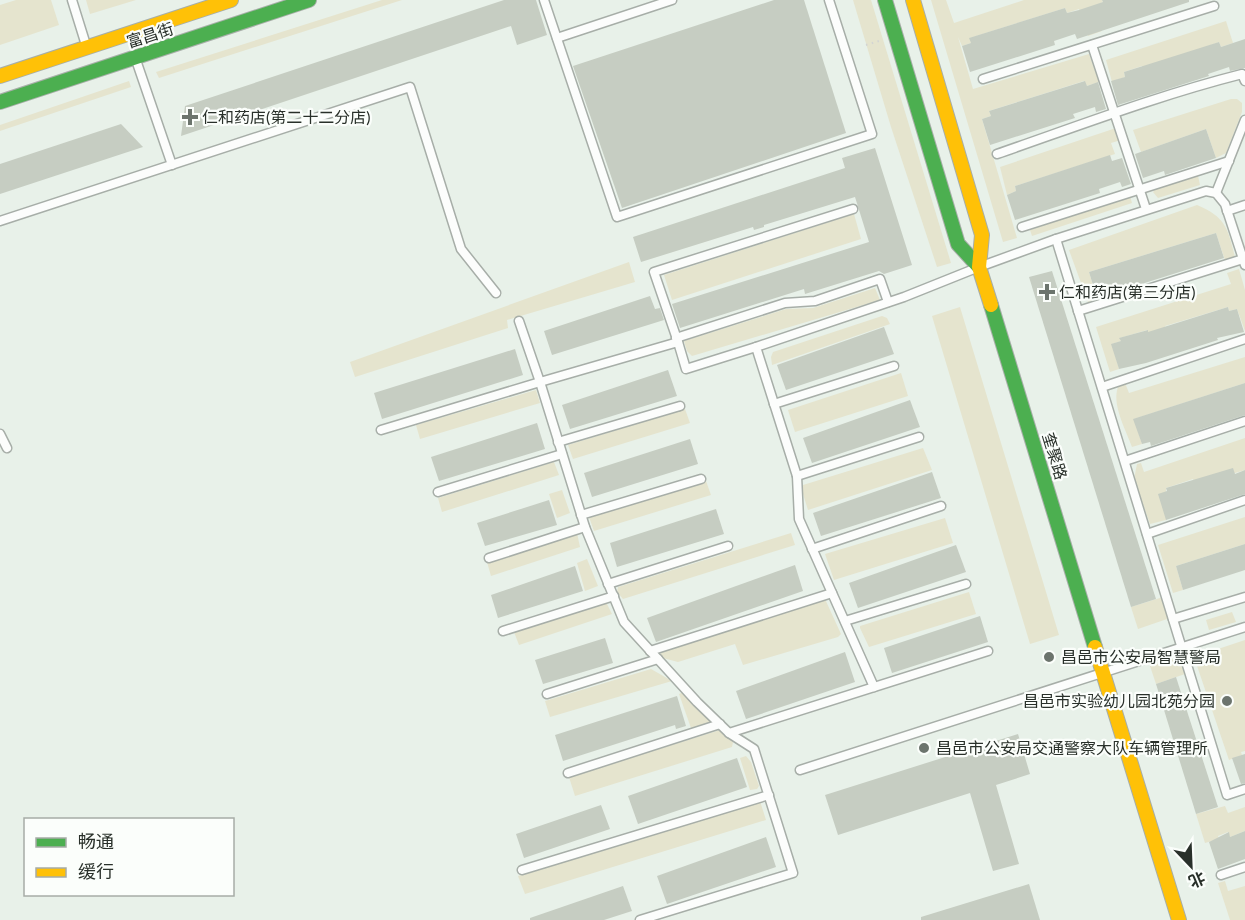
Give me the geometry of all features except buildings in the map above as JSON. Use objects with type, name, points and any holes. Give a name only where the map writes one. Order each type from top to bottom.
[{"type":"street","name":"富昌街","points":[[0,76],[231,0]]},
{"type":"street","name":"富昌街","points":[[0,102],[309,0]]},
{"type":"street","points":[[885,0],[958,244],[979,267]]},
{"type":"street","name":"奎聚路","points":[[913,0],[982,235],[979,267],[1179,920]]},
{"type":"lane","points":[[72,0],[87,47]]},
{"type":"lane","points":[[544,0],[617,217],[872,134],[829,0]]},
{"type":"lane","points":[[556,38],[672,0]]},
{"type":"lane","points":[[983,79],[1214,6]]},
{"type":"lane","points":[[1092,45],[1146,209]]},
{"type":"lane","points":[[135,57],[172,165]]},
{"type":"lane","points":[[996,154],[1114,113],[1233,76],[1242,74],[1245,81]]},
{"type":"lane","points":[[0,221],[410,87],[461,249],[496,293]]},
{"type":"lane","points":[[1216,193],[1245,120]]},
{"type":"lane","points":[[1022,227],[1228,161]]},
{"type":"lane","points":[[853,209],[654,272],[686,369],[888,302],[1056,239],[1146,209],[1206,191],[1216,193],[1225,204],[1244,262],[1078,311]]},
{"type":"lane","points":[[1227,211],[1245,205]]},
{"type":"lane","points":[[1056,239],[1227,795],[1245,789]]},
{"type":"lane","points":[[381,430],[677,340],[785,303],[815,301],[880,279],[888,302]]},
{"type":"lane","points":[[519,321],[585,527],[624,622],[697,702],[729,733],[754,749],[793,873],[640,920]]},
{"type":"lane","points":[[1102,387],[1245,339]]},
{"type":"lane","points":[[756,347],[797,476],[800,519],[874,687]]},
{"type":"lane","points":[[774,404],[894,366]]},
{"type":"lane","points":[[558,442],[680,406]]},
{"type":"lane","points":[[1125,461],[1245,421]]},
{"type":"lane","points":[[0,434],[7,448]]},
{"type":"lane","points":[[797,476],[919,436]]},
{"type":"lane","points":[[438,492],[562,454]]},
{"type":"lane","points":[[581,515],[701,479]]},
{"type":"lane","points":[[1147,534],[1245,500]]},
{"type":"lane","points":[[812,549],[941,506]]},
{"type":"lane","points":[[489,558],[585,527]]},
{"type":"lane","points":[[608,584],[728,546]]},
{"type":"lane","points":[[845,621],[966,584]]},
{"type":"lane","points":[[650,651],[832,593]]},
{"type":"lane","points":[[502,631],[614,596]]},
{"type":"lane","points":[[1173,619],[1245,597]]},
{"type":"lane","points":[[800,770],[1245,627]]},
{"type":"lane","points":[[729,733],[988,651]]},
{"type":"lane","points":[[547,694],[658,659]]},
{"type":"lane","points":[[568,773],[720,724]]},
{"type":"lane","points":[[522,870],[769,795]]},
{"type":"lane","points":[[1221,875],[1245,867]]},
{"type":"green space","points":[[16,0],[51,0],[59,25],[0,45],[0,5]]},
{"type":"green space","points":[[86,0],[136,0],[90,14]]},
{"type":"green space","points":[[382,0],[402,0],[159,78],[156,72]]},
{"type":"green space","points":[[853,0],[871,0],[951,263],[937,267],[891,127]]},
{"type":"green space","points":[[931,0],[946,0],[954,23],[1024,0],[1102,0],[1103,2],[1094,6],[1102,31],[1088,36],[1079,9],[1067,13],[1065,8],[970,38],[971,43],[962,46],[958,37],[973,89],[1089,54],[1099,82],[1087,86],[1084,81],[989,111],[991,116],[982,119],[1017,238],[1003,242]]},
{"type":"green space","points":[[1226,21],[1233,43],[1221,47],[1219,42],[1143,70],[1142,66],[1124,72],[1125,77],[1112,82],[1106,60]]},
{"type":"green space","points":[[129,81],[131,87],[0,131],[0,125]]},
{"type":"green space","points":[[1237,99],[1242,103],[1242,112],[1226,153],[1216,158],[1206,129],[1141,152],[1133,130]]},
{"type":"green space","points":[[1116,128],[1121,140],[1111,143],[1115,154],[1015,186],[1016,191],[1007,195],[1000,167]]},
{"type":"green space","points":[[1198,176],[1200,185],[1158,198],[1153,192],[1156,188]]},
{"type":"green space","points":[[1130,196],[1132,203],[1032,236],[1030,230]]},
{"type":"green space","points":[[1197,205],[1220,219],[1228,231],[1235,257],[1225,260],[1216,233],[1089,272],[1097,299],[1088,302],[1069,250]]},
{"type":"green space","points":[[854,214],[861,239],[672,300],[664,275]]},
{"type":"green space","points":[[629,262],[635,282],[507,320],[508,328],[355,377],[350,362]]},
{"type":"green space","points":[[1239,269],[1245,290],[1245,331],[1237,309],[1229,311],[1228,307],[1165,326],[1166,331],[1150,336],[1147,330],[1120,338],[1121,341],[1112,344],[1119,369],[1110,372],[1096,327],[1231,284],[1227,273]]},
{"type":"green space","points":[[875,288],[880,300],[692,356],[687,351],[684,341],[786,309],[813,308]]},
{"type":"green space","points":[[960,307],[1059,635],[1030,644],[932,316]]},
{"type":"green space","points":[[882,316],[887,318],[890,324],[772,365],[773,352]]},
{"type":"green space","points":[[1245,357],[1245,383],[1134,419],[1142,444],[1132,447],[1116,399],[1119,385],[1125,383],[1129,393]]},
{"type":"green space","points":[[901,373],[908,396],[795,432],[788,410]]},
{"type":"green space","points":[[536,390],[540,403],[420,439],[416,425]]},
{"type":"green space","points":[[685,409],[690,423],[573,459],[568,445]]},
{"type":"green space","points":[[1245,438],[1245,470],[1195,485],[1193,479],[1166,488],[1166,520],[1150,524],[1134,479],[1137,464],[1141,463],[1144,472]]},
{"type":"green space","points":[[923,448],[932,470],[808,510],[803,485]]},
{"type":"green space","points":[[554,462],[559,475],[442,512],[438,498]]},
{"type":"green space","points":[[706,481],[711,495],[594,531],[589,517]]},
{"type":"green space","points":[[562,490],[570,513],[557,518],[549,494]]},
{"type":"green space","points":[[1245,517],[1245,544],[1176,566],[1183,590],[1173,593],[1158,545]]},
{"type":"green space","points":[[945,518],[953,543],[834,580],[825,554]]},
{"type":"green space","points":[[577,533],[580,547],[491,576],[487,562]]},
{"type":"green space","points":[[791,533],[795,545],[623,599],[617,592],[618,587]]},
{"type":"green space","points":[[587,559],[598,586],[585,591],[577,563]]},
{"type":"green space","points":[[969,592],[976,614],[869,647],[860,628],[860,626]]},
{"type":"green space","points":[[1163,597],[1170,618],[1138,629],[1131,607]]},
{"type":"green space","points":[[825,599],[841,634],[838,637],[743,665],[735,644],[678,662],[663,658],[659,651]]},
{"type":"green space","points":[[606,602],[612,614],[519,645],[514,632]]},
{"type":"green space","points":[[1232,612],[1236,622],[1209,630],[1206,620]]},
{"type":"green space","name":"昌邑市实验幼儿园北苑分园","points":[[1245,640],[1245,751],[1241,752],[1242,755],[1229,760],[1194,657]]},
{"type":"green space","points":[[1180,657],[1185,674],[1156,684],[1150,666]]},
{"type":"green space","points":[[651,669],[672,681],[550,717],[545,701]]},
{"type":"green space","points":[[684,692],[712,722],[691,728],[679,694]]},
{"type":"green space","points":[[720,730],[733,742],[732,747],[575,796],[569,777]]},
{"type":"green space","points":[[746,756],[751,762],[759,786],[757,789],[750,790],[740,758]]},
{"type":"green space","points":[[760,801],[766,820],[525,894],[518,876]]},
{"type":"green space","points":[[1225,806],[1228,813],[1245,807],[1245,831],[1230,837],[1228,832],[1218,836],[1219,839],[1205,843],[1196,814]]},
{"type":"green space","points":[[1225,881],[1228,891],[1245,886],[1245,920],[1230,920],[1218,883]]},
{"type":"traffic: fast","points":[[0,102],[309,0]]},
{"type":"traffic: fast","points":[[885,0],[958,244],[979,267]]},
{"type":"traffic: fast","points":[[991,305],[1095,647]]},
{"type":"traffic: slow","points":[[0,76],[231,0]]},
{"type":"traffic: slow","points":[[913,0],[982,235],[979,267],[991,305]]},
{"type":"traffic: slow","points":[[1095,647],[1179,920]]},
{"type":"place","name":"仁和药店(第二十二分店)","points":[[190,117]]},
{"type":"place","name":"仁和药店(第三分店)","points":[[1047,292]]},
{"type":"place","name":"昌邑市公安局智慧警局","points":[[1049,657]]},
{"type":"place","name":"昌邑市实验幼儿园北苑分园","points":[[1227,701]]},
{"type":"place","name":"昌邑市公安局交通警察大队车辆管理所","points":[[924,748]]}]
